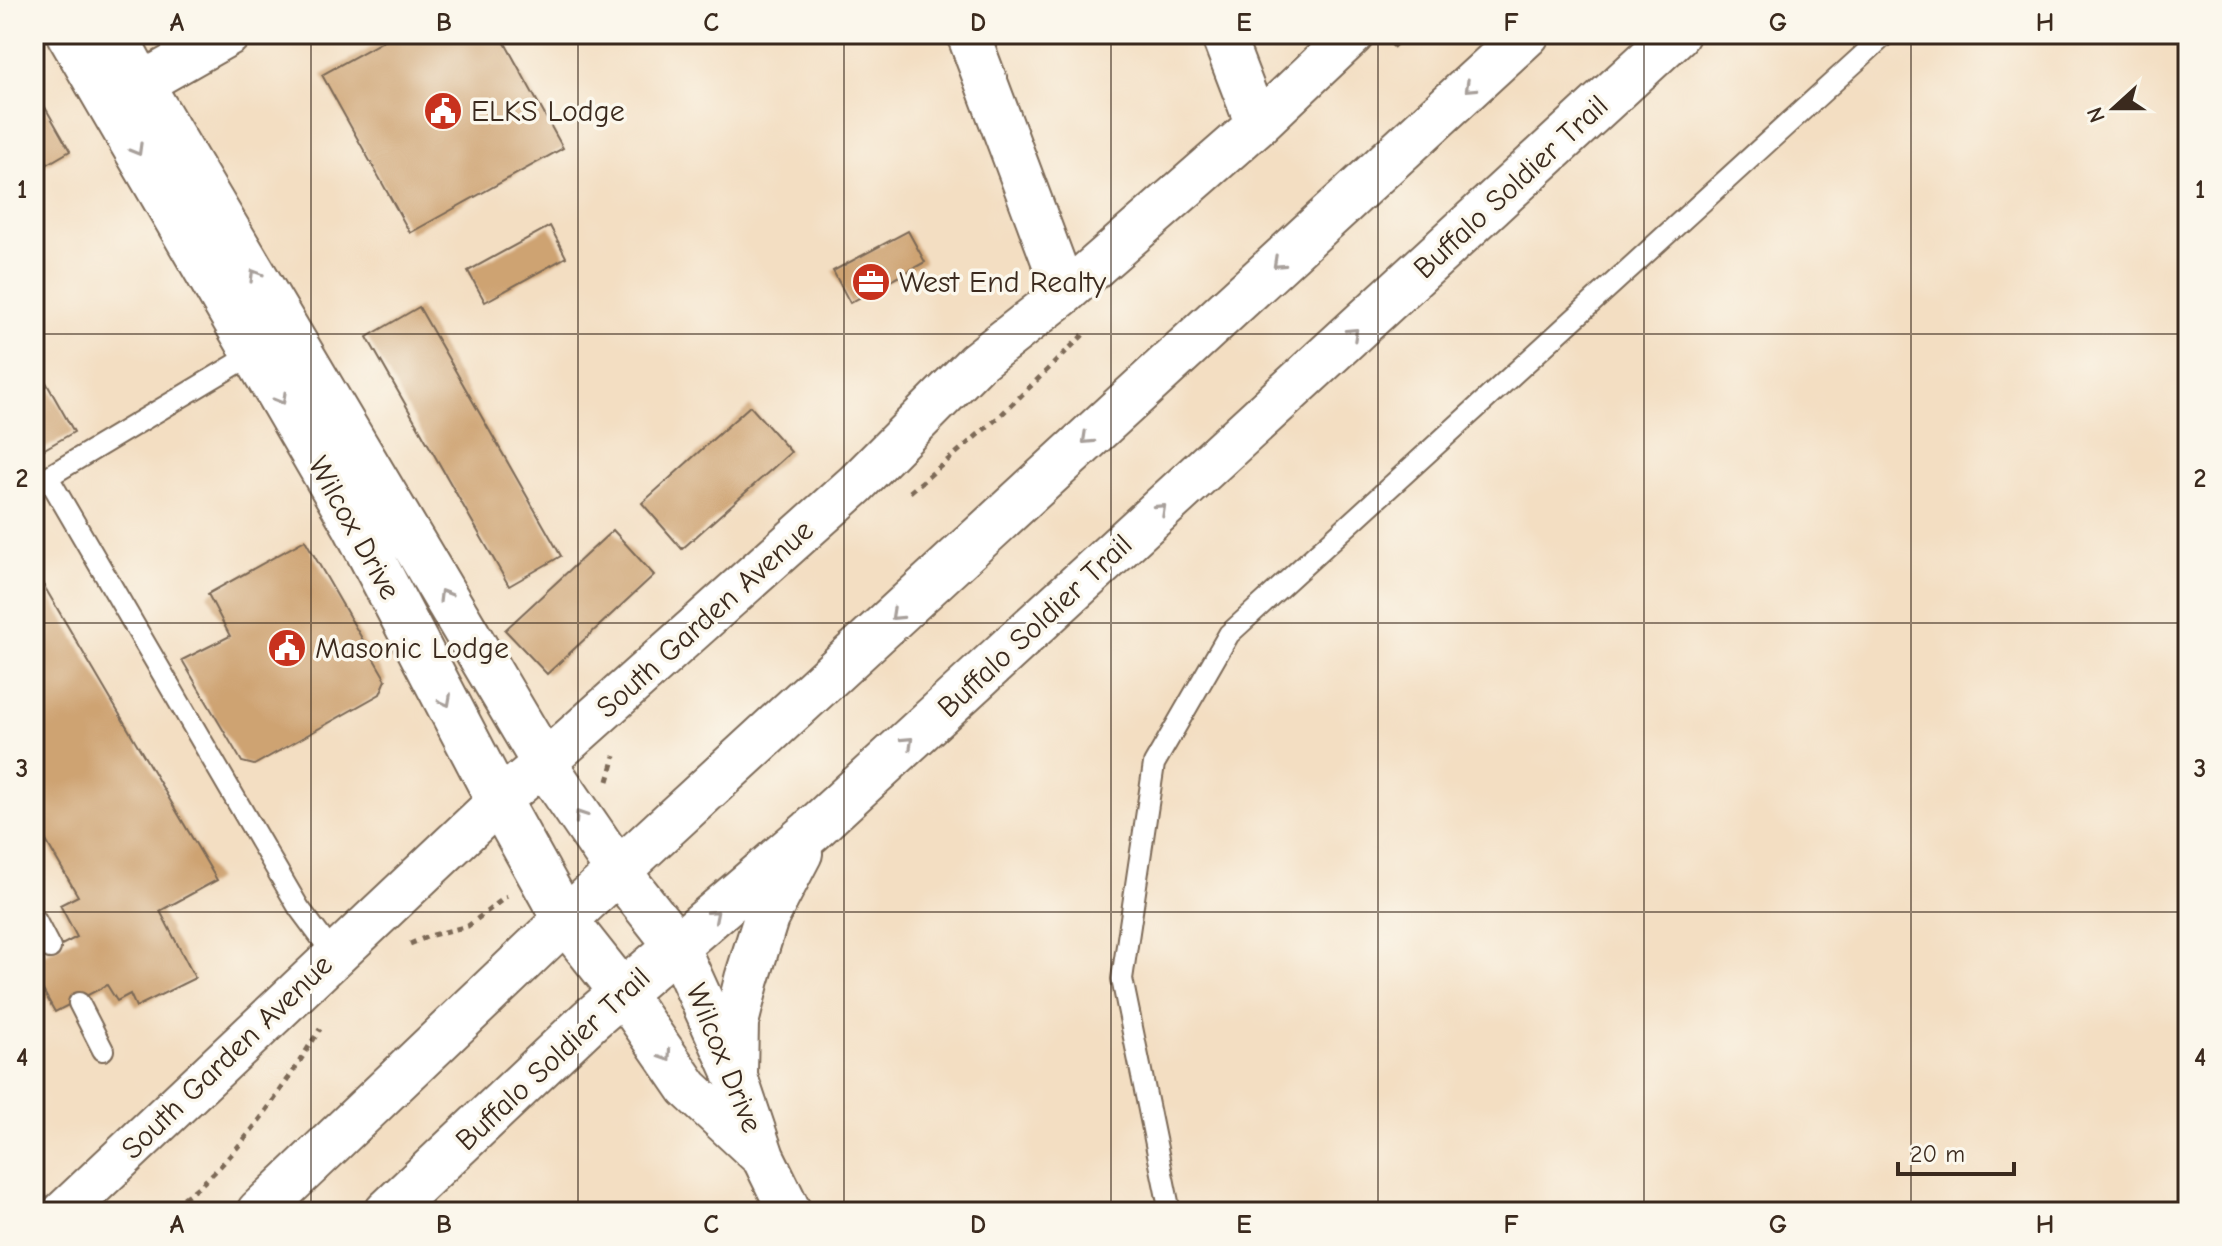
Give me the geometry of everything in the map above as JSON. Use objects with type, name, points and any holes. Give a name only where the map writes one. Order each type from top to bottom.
[{"type":"main road","name":"Wilcox Drive","points":[[69,34],[125,93],[272,343],[544,763],[618,871],[677,946]]},
{"type":"main road","name":"Wilcox Drive","points":[[114,34],[125,93]]},
{"type":"main road","points":[[259,1212],[565,920],[1527,34]]},
{"type":"main road","name":"Buffalo Soldier Trail","points":[[387,1212],[622,992],[810,832],[1677,34]]},
{"type":"main road","name":"Wilcox Drive","points":[[272,343],[355,526],[499,801],[565,920],[622,992]]},
{"type":"main road","points":[[735,1074],[736,1023],[761,934],[766,918],[810,832]]},
{"type":"street","points":[[125,93],[229,34]]},
{"type":"street","points":[[968,34],[1065,293]]},
{"type":"street","points":[[1222,34],[1257,125]]},
{"type":"street","name":"South Garden Avenue","points":[[64,1212],[499,801],[856,484],[977,362],[1065,293],[1257,125],[1368,44]]},
{"type":"street","name":"Wilcox Drive","points":[[677,946],[735,1074],[763,1157]]},
{"type":"street","name":"Wilcox Drive","points":[[622,992],[688,1088],[763,1157]]},
{"type":"street","points":[[763,1157],[790,1212]]},
{"type":"lane","points":[[1170,1212],[1122,979],[1154,764],[1229,634],[1886,34]]},
{"type":"lane","points":[[272,343],[41,481],[299,908],[334,955]]},
{"type":"lane","points":[[34,922],[50,948]]},
{"type":"lane","points":[[79,1003],[103,1050]]},
{"type":"path","points":[[1368,44],[1405,34]]},
{"type":"path","points":[[904,497],[1000,416],[1089,329]]},
{"type":"path","points":[[588,828],[601,809],[613,760],[620,746]]},
{"type":"path","points":[[401,948],[429,936],[468,926],[539,872]]},
{"type":"path","points":[[164,1212],[204,1181],[250,1132],[322,1027]]},
{"type":"building","name":"ELKS Lodge","points":[[396,34],[500,34],[563,148],[410,233],[322,75]]},
{"type":"building","points":[[34,88],[70,151],[34,172]]},
{"type":"building","points":[[550,226],[566,257],[485,302],[468,271]]},
{"type":"building","points":[[908,231],[925,262],[850,303],[833,271]]},
{"type":"building","points":[[419,307],[561,556],[509,586],[367,337]]},
{"type":"building","points":[[34,361],[74,432],[34,455]]},
{"type":"building","points":[[750,406],[791,452],[682,549],[642,503]]},
{"type":"building","points":[[613,530],[654,575],[547,674],[505,630]]},
{"type":"building","name":"Masonic Lodge","points":[[305,540],[386,680],[380,694],[254,765],[242,762],[182,660],[230,636],[208,594]]},
{"type":"building","points":[[34,569],[217,880],[160,911],[195,978],[136,1007],[130,994],[117,1001],[107,985],[55,1012],[34,974],[34,959],[77,937],[60,905],[78,896],[34,820]]},
{"type":"place","name":"ELKS Lodge","points":[[443,111]]},
{"type":"place","name":"West End Realty","points":[[871,282]]},
{"type":"place","name":"Masonic Lodge","points":[[287,648]]}]
